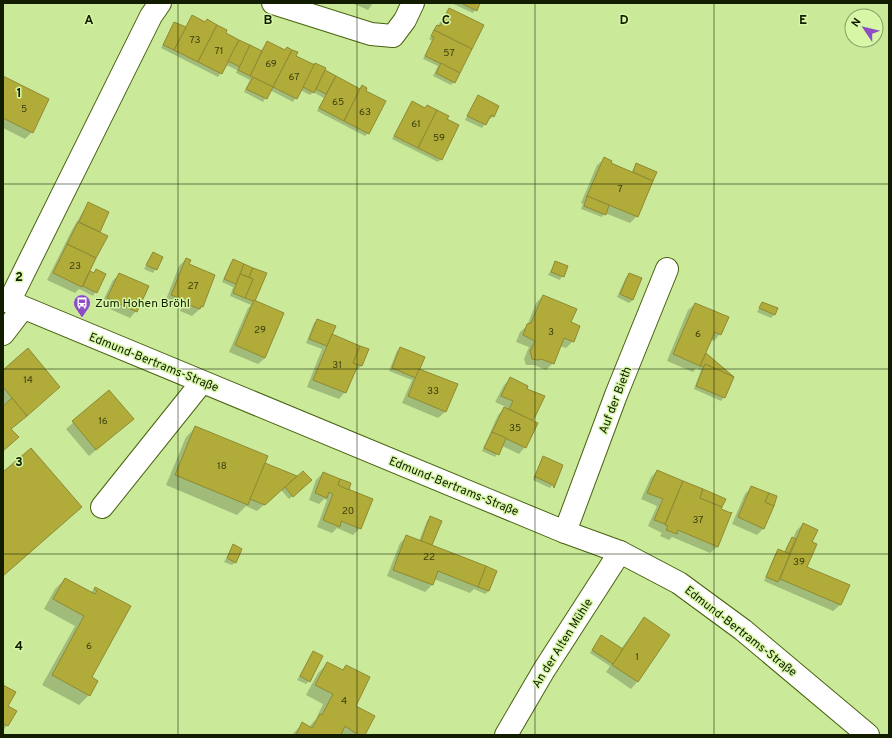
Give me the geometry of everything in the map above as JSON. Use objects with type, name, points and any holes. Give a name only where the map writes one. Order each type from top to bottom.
[{"type":"street","points":[[273,3],[371,34],[393,36],[405,20],[413,3]]},
{"type":"street","points":[[3,334],[12,303],[153,7]]},
{"type":"street","name":"Auf der Bieth","points":[[564,532],[616,395],[667,269]]},
{"type":"street","name":"Edmund-Bertrams-Straße","points":[[12,303],[564,532],[620,552],[679,583],[743,630],[868,735]]},
{"type":"street","points":[[102,507],[202,382]]},
{"type":"street","name":"An der Alten Mühle","points":[[506,735],[544,670],[620,552]]},
{"type":"building","points":[[461,3],[480,3],[477,11]]},
{"type":"building","points":[[449,8],[484,25],[472,49],[434,30],[437,25],[440,26]]},
{"type":"building","points":[[192,15],[205,22],[207,19],[217,25],[198,62],[174,50]]},
{"type":"building","points":[[174,22],[186,27],[174,50],[163,45]]},
{"type":"building","points":[[217,25],[227,30],[226,33],[239,40],[222,74],[198,62]]},
{"type":"building","points":[[434,30],[472,49],[460,73],[425,56],[434,37],[431,36]]},
{"type":"building","points":[[239,40],[250,45],[240,67],[228,61]]},
{"type":"building","points":[[267,41],[285,50],[287,47],[292,50],[273,87],[250,76]]},
{"type":"building","points":[[250,45],[262,51],[250,76],[238,70]]},
{"type":"building","points":[[292,50],[298,52],[296,56],[315,65],[297,99],[273,87]]},
{"type":"building","points":[[315,63],[326,68],[314,93],[303,87]]},
{"type":"building","points":[[441,63],[460,73],[455,83],[436,73]]},
{"type":"building","points":[[325,70],[336,76],[326,94],[316,89]]},
{"type":"building","points":[[3,76],[49,99],[33,133],[3,118]]},
{"type":"building","points":[[336,76],[360,89],[344,121],[319,108]]},
{"type":"building","points":[[253,77],[273,87],[267,99],[246,89]]},
{"type":"building","points":[[362,85],[367,88],[366,91],[386,101],[369,134],[344,121]]},
{"type":"building","points":[[478,95],[499,106],[494,117],[491,115],[486,125],[467,116]]},
{"type":"building","points":[[412,101],[425,108],[427,105],[437,110],[418,148],[394,136]]},
{"type":"building","points":[[437,110],[449,116],[447,119],[459,125],[442,160],[418,148]]},
{"type":"building","points":[[604,157],[612,161],[611,163],[653,181],[638,217],[587,196]]},
{"type":"building","points":[[636,163],[657,172],[653,181],[633,172]]},
{"type":"building","points":[[587,196],[609,205],[606,215],[584,206]]},
{"type":"building","points":[[88,202],[109,212],[100,232],[79,222]]},
{"type":"building","points":[[78,222],[108,236],[96,258],[67,244]]},
{"type":"building","points":[[67,244],[96,258],[82,287],[53,273]]},
{"type":"building","points":[[153,252],[163,257],[157,270],[146,265]]},
{"type":"building","points":[[186,258],[191,260],[189,264],[215,275],[203,307],[201,306],[200,309],[186,304],[187,301],[171,295]]},
{"type":"building","points":[[233,259],[244,264],[236,284],[224,279]]},
{"type":"building","points":[[555,261],[568,266],[564,277],[551,272]]},
{"type":"building","points":[[244,264],[253,268],[249,277],[240,274]]},
{"type":"building","points":[[253,268],[267,273],[255,301],[245,298],[253,279],[249,277]]},
{"type":"building","points":[[96,269],[106,274],[97,293],[83,286],[90,271],[94,273]]},
{"type":"building","points":[[119,273],[149,286],[137,312],[107,298]]},
{"type":"building","points":[[629,273],[642,278],[633,300],[620,294]]},
{"type":"building","points":[[240,274],[253,279],[245,298],[233,293]]},
{"type":"building","points":[[543,295],[577,309],[571,322],[580,326],[574,342],[564,338],[554,364],[541,359],[532,359],[530,351],[535,341],[523,335],[527,324],[531,323]]},
{"type":"building","points":[[254,300],[284,313],[265,358],[235,345]]},
{"type":"building","points":[[762,302],[778,308],[775,315],[759,308]]},
{"type":"building","points":[[695,303],[729,317],[721,335],[715,332],[700,366],[673,354]]},
{"type":"building","points":[[317,319],[336,326],[327,346],[309,339]]},
{"type":"building","points":[[332,334],[360,346],[353,363],[358,365],[346,393],[313,380]]},
{"type":"building","points":[[360,346],[369,349],[362,366],[353,363]]},
{"type":"building","points":[[400,347],[425,357],[416,378],[392,368]]},
{"type":"building","points":[[28,348],[60,387],[27,416],[3,387],[3,370]]},
{"type":"building","points":[[706,353],[734,377],[705,364],[704,367],[700,366]]},
{"type":"building","points":[[705,364],[734,377],[725,398],[696,386]]},
{"type":"building","points":[[419,369],[458,384],[446,412],[408,396]]},
{"type":"building","points":[[510,377],[528,386],[527,389],[545,396],[533,421],[509,409],[513,401],[501,396]]},
{"type":"building","points":[[109,390],[134,419],[96,450],[72,421]]},
{"type":"building","points":[[12,398],[27,416],[11,429],[19,437],[3,451],[3,406]]},
{"type":"building","points":[[504,407],[538,423],[526,448],[492,432]]},
{"type":"building","points":[[195,426],[268,456],[248,505],[175,475]]},
{"type":"building","points":[[492,432],[506,438],[499,455],[484,448]]},
{"type":"building","points":[[31,448],[82,507],[3,576],[3,472]]},
{"type":"building","points":[[543,456],[563,465],[554,488],[553,485],[536,477],[534,478]]},
{"type":"building","points":[[265,463],[297,476],[265,505],[250,499]]},
{"type":"building","points":[[657,470],[683,481],[665,524],[654,520],[663,499],[647,493]]},
{"type":"building","points":[[303,471],[312,480],[293,497],[285,487]]},
{"type":"building","points":[[323,472],[340,479],[338,485],[373,499],[361,529],[341,521],[340,527],[323,520],[333,494],[329,492],[327,498],[315,493]]},
{"type":"building","points":[[340,479],[351,483],[349,490],[338,485]]},
{"type":"building","points":[[683,481],[703,489],[700,498],[722,507],[721,509],[731,513],[732,512],[718,547],[678,530],[677,534],[666,530],[668,526],[665,525]]},
{"type":"building","points":[[751,486],[769,493],[765,502],[774,506],[764,529],[738,517]]},
{"type":"building","points":[[703,489],[726,499],[722,507],[700,498]]},
{"type":"building","points":[[769,493],[777,496],[774,506],[765,502]]},
{"type":"building","points":[[430,516],[442,521],[432,545],[421,541]]},
{"type":"building","points":[[803,523],[818,530],[812,542],[817,544],[807,567],[850,585],[841,605],[780,579]]},
{"type":"building","points":[[406,535],[486,566],[478,587],[438,571],[433,585],[393,570]]},
{"type":"building","points":[[792,537],[796,539],[789,554],[785,552]]},
{"type":"building","points":[[233,544],[242,549],[236,563],[227,558]]},
{"type":"building","points":[[778,549],[790,554],[778,582],[766,577]]},
{"type":"building","points":[[486,566],[497,571],[489,591],[478,587]]},
{"type":"building","points":[[65,578],[95,594],[97,591],[94,589],[95,587],[131,606],[92,677],[98,681],[90,696],[52,675],[84,616],[53,599]]},
{"type":"building","points":[[644,617],[670,635],[638,682],[612,665]]},
{"type":"building","points":[[601,635],[623,649],[613,664],[592,650]]},
{"type":"building","points":[[313,651],[323,656],[310,682],[300,676]]},
{"type":"building","points":[[327,662],[343,670],[346,665],[370,677],[356,706],[375,716],[365,735],[358,735],[345,726],[341,735],[296,735],[302,722],[312,728],[320,714],[322,715],[333,694],[315,685]]},
{"type":"building","points":[[3,685],[16,692],[8,706],[17,711],[8,726],[3,724]]},
{"type":"place","name":"Zum Hohen Bröhl","points":[[82,318]]}]
